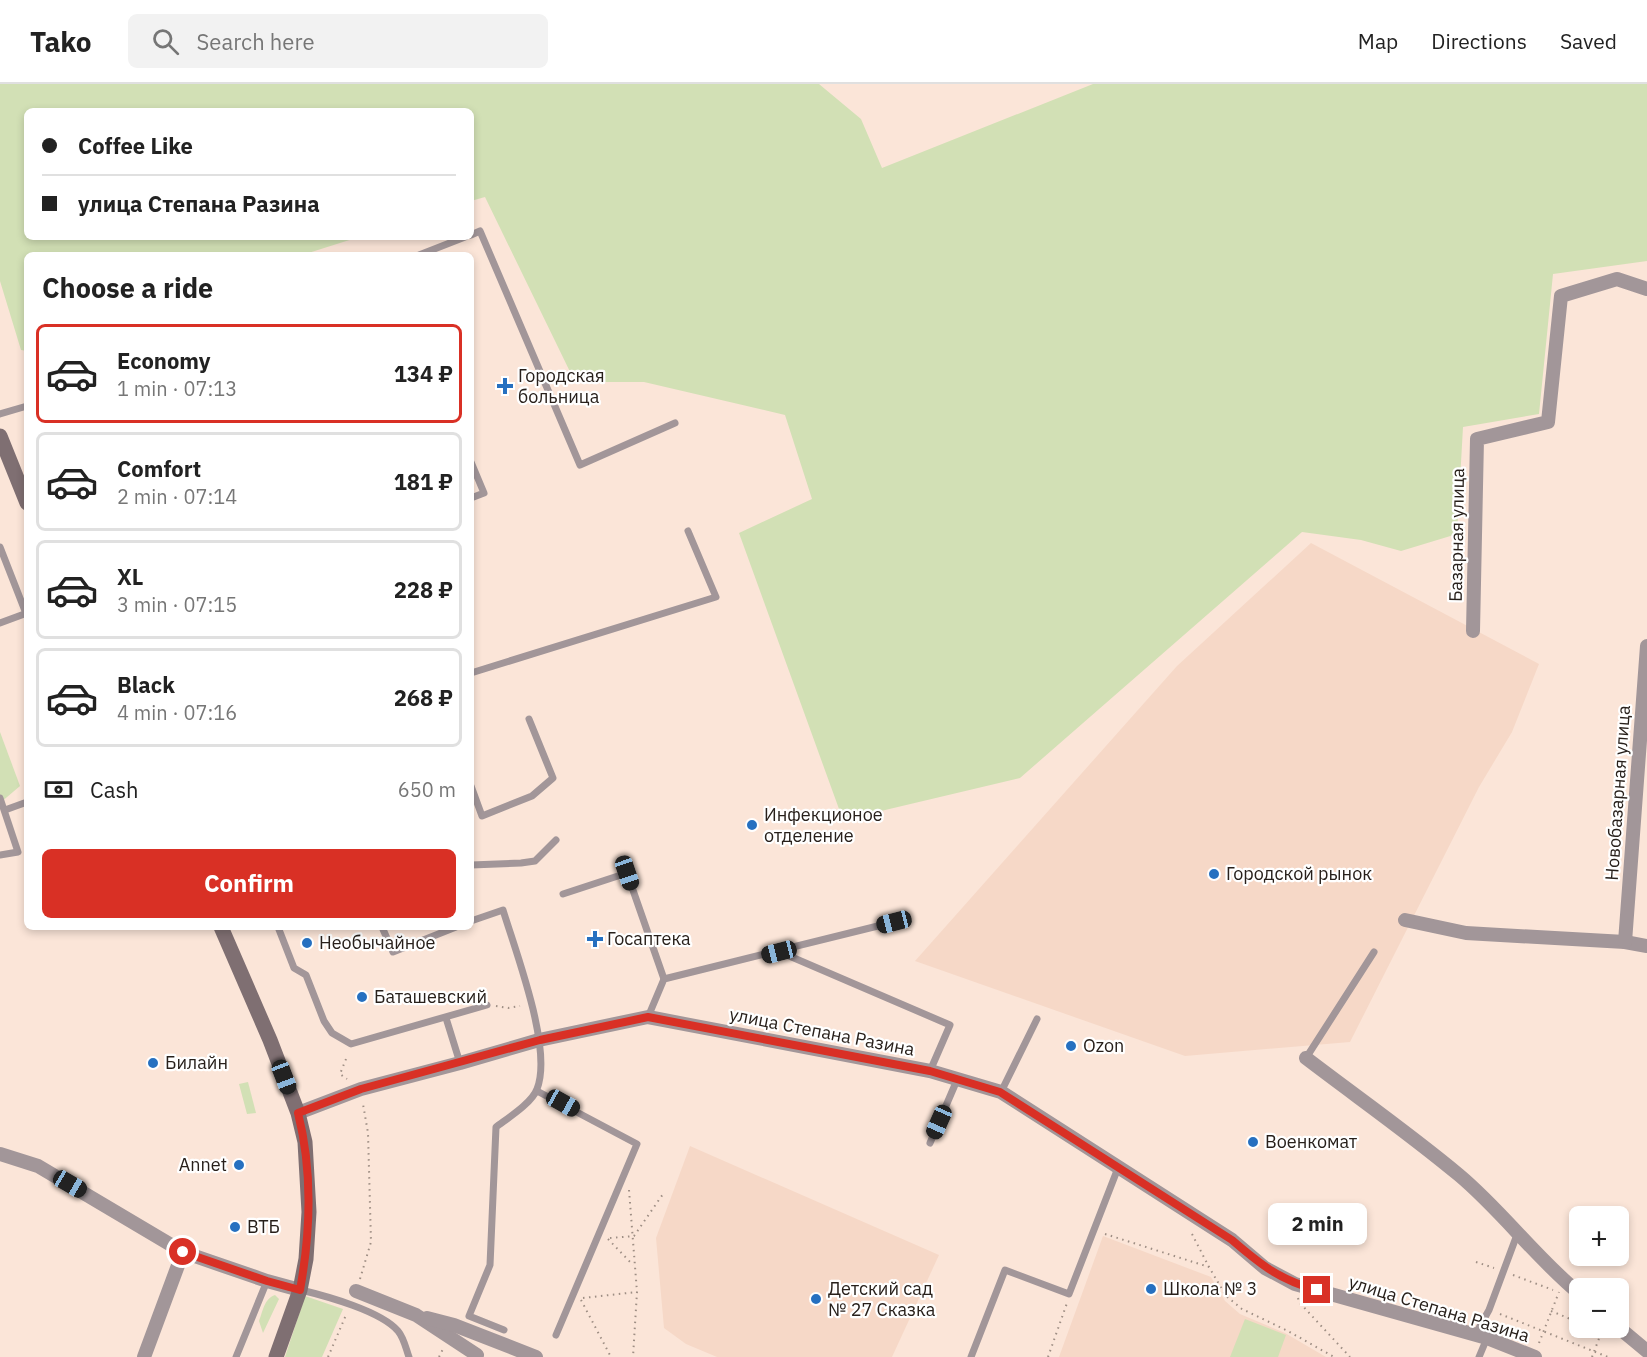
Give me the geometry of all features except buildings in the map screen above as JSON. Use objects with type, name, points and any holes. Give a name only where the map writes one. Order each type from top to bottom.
[{"type":"main road","points":[[0,436],[24,496]]},
{"type":"main road","points":[[222,930],[270,1041],[298,1113],[305,1142],[309,1212],[306,1260],[300,1290],[276,1357]]},
{"type":"street","name":"Базарная улица","points":[[1473,631],[1477,439],[1548,422],[1561,296],[1617,279],[1647,289]]},
{"type":"street","name":"Новобазарная улица","points":[[1625,942],[1647,646]]},
{"type":"street","points":[[1405,920],[1466,933],[1625,942],[1647,946]]},
{"type":"street","name":"улица Степана Разина","points":[[298,1113],[361,1089],[540,1040],[648,1017],[930,1071],[1000,1092],[1232,1240],[1264,1268],[1295,1284],[1481,1336],[1534,1357]]},
{"type":"street","points":[[1306,1058],[1460,1176],[1518,1231],[1569,1285]]},
{"type":"street","points":[[0,1154],[38,1166],[183,1252],[300,1290]]},
{"type":"street","points":[[144,1357],[183,1252]]},
{"type":"street","points":[[356,1291],[416,1315],[454,1326],[536,1357]]},
{"type":"street","points":[[416,1315],[477,1355]]},
{"type":"street","points":[[1629,1336],[1647,1351]]},
{"type":"lane","points":[[474,234],[480,231],[580,465],[675,423]]},
{"type":"lane","points":[[427,252],[457,240]]},
{"type":"lane","points":[[0,414],[24,407]]},
{"type":"lane","points":[[474,469],[484,493],[474,497]]},
{"type":"lane","points":[[474,671],[716,597],[688,531]]},
{"type":"lane","points":[[0,547],[24,607]]},
{"type":"lane","points":[[0,623],[24,615]]},
{"type":"lane","points":[[474,794],[482,816],[532,796],[553,778],[529,719]]},
{"type":"lane","points":[[0,798],[18,852],[0,855]]},
{"type":"lane","points":[[5,810],[24,803]]},
{"type":"lane","points":[[474,865],[535,861],[555,840]]},
{"type":"lane","points":[[563,894],[627,873],[664,980],[648,1017]]},
{"type":"lane","points":[[474,920],[503,910],[531,1004],[540,1040],[542,1062],[537,1091],[515,1113],[496,1126],[490,1265],[469,1316],[504,1330]]},
{"type":"lane","points":[[664,980],[894,922]]},
{"type":"lane","points":[[279,930],[294,968],[306,975],[324,1021],[332,1033],[351,1044],[487,1005]]},
{"type":"lane","points":[[383,930],[393,952],[448,930]]},
{"type":"lane","points":[[779,952],[950,1025],[930,1071]]},
{"type":"lane","points":[[1306,1058],[1374,952]]},
{"type":"lane","points":[[446,1018],[460,1063]]},
{"type":"lane","points":[[1000,1092],[1037,1019]]},
{"type":"lane","points":[[930,1143],[957,1080]]},
{"type":"lane","points":[[537,1091],[637,1144],[556,1335]]},
{"type":"lane","points":[[971,1357],[1005,1270],[1069,1294],[1118,1168]]},
{"type":"lane","points":[[1479,1357],[1481,1336],[1489,1310],[1518,1231]]},
{"type":"lane","points":[[237,1357],[267,1281]]},
{"type":"lane","points":[[300,1290],[329,1297],[379,1317],[399,1332],[410,1357]]},
{"type":"path","points":[[487,1005],[508,1008],[531,1004]]},
{"type":"path","points":[[346,1059],[340,1074],[361,1089],[368,1133],[371,1242],[356,1291]]},
{"type":"path","points":[[624,1176],[629,1186],[637,1292],[633,1357]]},
{"type":"path","points":[[633,1236],[663,1194]]},
{"type":"path","points":[[1094,1230],[1209,1267]]},
{"type":"path","points":[[1192,1234],[1226,1296],[1242,1309],[1334,1357]]},
{"type":"path","points":[[633,1236],[607,1238],[634,1266]]},
{"type":"path","points":[[1476,1262],[1559,1292],[1534,1357]]},
{"type":"path","points":[[1295,1284],[1299,1302],[1350,1357]]},
{"type":"path","points":[[611,1357],[580,1298],[637,1292]]},
{"type":"path","points":[[1048,1357],[1069,1294]]},
{"type":"path","points":[[328,1357],[351,1306]]},
{"type":"path","points":[[1489,1310],[1608,1357]]},
{"type":"path","points":[[1551,1311],[1569,1318]]},
{"type":"path","points":[[1592,1357],[1599,1338]]},
{"type":"shaded area","name":"Городской рынок","points":[[1311,543],[1539,664],[1512,732],[1479,787],[1350,1042],[1185,1056],[915,961],[1177,666]]},
{"type":"shaded area","points":[[690,1146],[939,1255],[892,1357],[717,1357],[686,1344],[664,1328],[656,1238]]},
{"type":"shaded area","name":"Школа № 3","points":[[1103,1236],[1211,1277],[1225,1301],[1240,1314],[1285,1333],[1326,1357],[1059,1357]]},
{"type":"green space","points":[[0,84],[819,84],[861,119],[882,168],[1093,84],[1647,84],[1647,261],[1553,274],[1539,414],[1463,427],[1457,534],[1401,551],[1361,540],[1302,532],[1020,778],[843,820],[739,533],[812,499],[785,415],[644,382],[575,382],[485,197],[474,200],[474,108],[24,108],[24,240],[350,240],[312,252],[24,252],[24,350],[21,350],[0,281]]},
{"type":"green space","points":[[0,732],[20,786],[0,803]]},
{"type":"green space","points":[[248,1082],[256,1113],[247,1114],[239,1084]]},
{"type":"green space","points":[[275,1295],[279,1299],[263,1333],[259,1321],[266,1302]]},
{"type":"green space","points":[[305,1296],[343,1309],[322,1357],[285,1357]]},
{"type":"green space","points":[[1245,1319],[1286,1335],[1278,1357],[1230,1357]]},
{"type":"place","name":"Городская больница","points":[[505,386]]},
{"type":"place","name":"Инфекционое отделение","points":[[752,825]]},
{"type":"place","name":"Городской рынок","points":[[1214,874]]},
{"type":"place","name":"Госаптека","points":[[595,939]]},
{"type":"place","name":"Необычайное","points":[[307,943]]},
{"type":"place","name":"Баташевский","points":[[362,997]]},
{"type":"place","name":"Ozon","points":[[1071,1046]]},
{"type":"place","name":"Билайн","points":[[153,1063]]},
{"type":"place","name":"Военкомат","points":[[1253,1142]]},
{"type":"place","name":"Annet","points":[[239,1165]]},
{"type":"place","name":"ВТБ","points":[[235,1227]]},
{"type":"place","name":"Школа № 3","points":[[1151,1289]]},
{"type":"place","name":"Детский сад № 27 Сказка","points":[[816,1299]]},
{"type":"route","points":[[183,1252],[300,1290],[306,1260],[309,1212],[307,1156],[298,1113],[361,1089],[540,1040],[648,1017],[930,1071],[1000,1092],[1232,1240],[1264,1268],[1295,1284],[1317,1290]]}]
